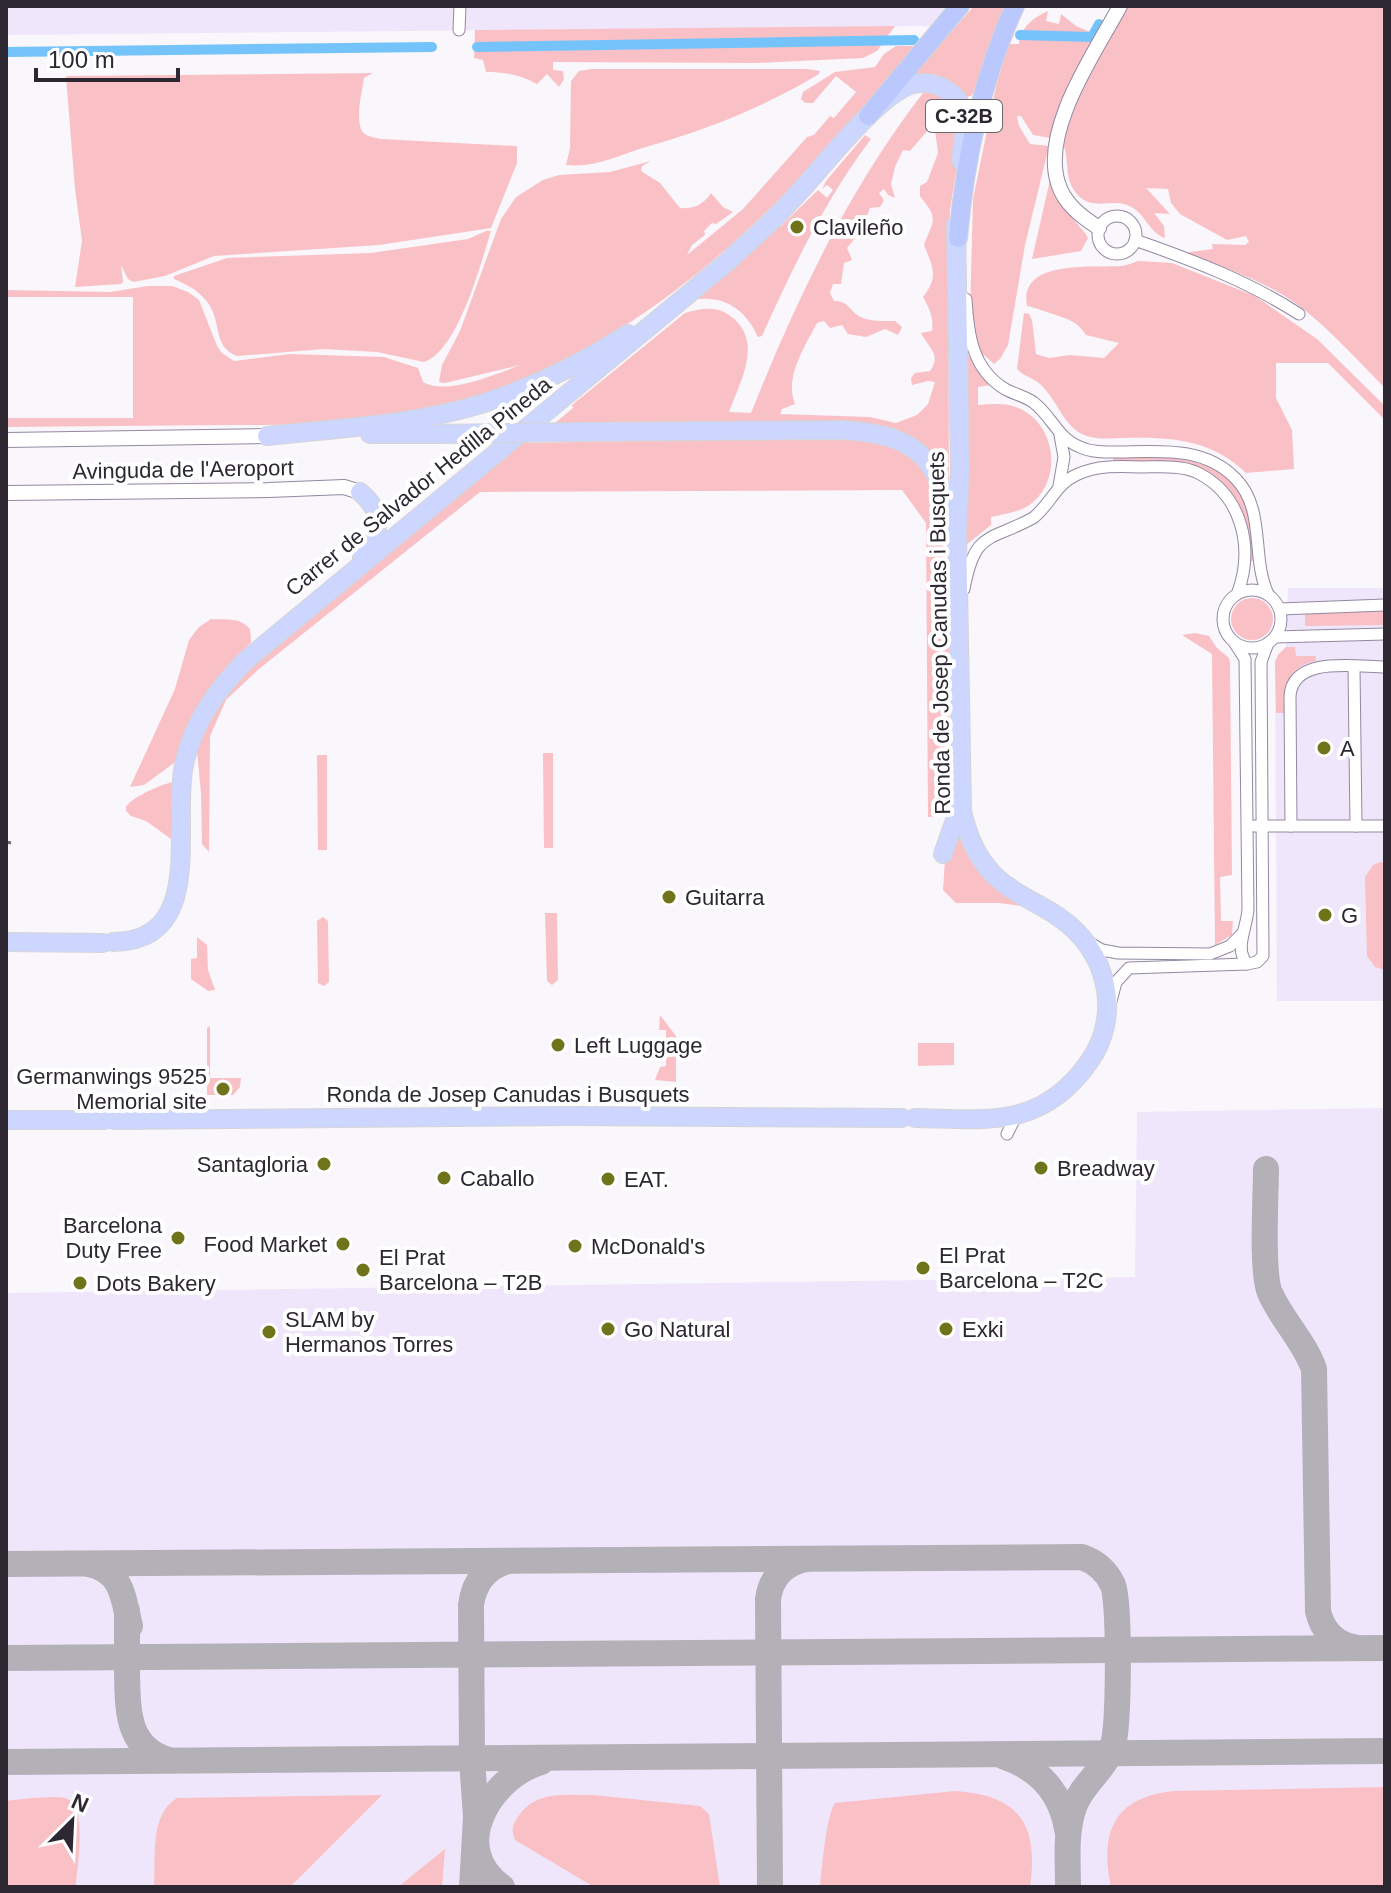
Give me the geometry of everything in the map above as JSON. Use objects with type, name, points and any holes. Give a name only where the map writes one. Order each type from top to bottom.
[{"type":"highway","name":"C-32B","points":[[868,116],[960,6]]},
{"type":"highway","name":"C-32B","points":[[958,238],[972,145],[985,86],[1015,6]]},
{"type":"main road","name":"C-32B","points":[[868,116],[904,88],[919,83],[945,88],[961,105],[965,124],[954,214],[958,238]]},
{"type":"main road","name":"Carrer de Salvador Hedilla Pineda","points":[[6,942],[132,942],[146,938],[161,926],[174,904],[179,870],[185,761],[196,728],[224,683],[267,641],[687,295],[788,205],[868,116]]},
{"type":"main road","name":"Ronda de Josep Canudas i Busquets","points":[[15,1120],[571,1116],[995,1120],[1034,1110],[1081,1072],[1098,1048],[1108,1009],[1103,972],[1084,940],[1059,917],[1009,887],[987,867],[970,839],[962,799],[957,531],[960,470],[958,238]]},
{"type":"main road","points":[[267,436],[415,419],[483,403],[524,388],[581,360],[624,337],[687,295]]},
{"type":"main road","points":[[267,436],[840,430],[882,434],[913,448],[931,466],[957,531]]},
{"type":"main road","points":[[353,572],[373,542],[378,526],[374,506],[360,492]]},
{"type":"main road","points":[[943,854],[962,799]]},
{"type":"main road","points":[[6,1112],[15,1120]]},
{"type":"street","points":[[459,30],[460,6]]},
{"type":"street","points":[[1099,228],[1082,217],[1064,196],[1058,185],[1054,156],[1056,138],[1071,100],[1120,6]]},
{"type":"street","points":[[1123,217],[1135,229],[1135,240],[1128,250],[1111,253],[1100,243],[1099,228],[1107,219],[1123,217]]},
{"type":"street","points":[[958,238],[968,330],[978,360],[992,379],[1030,400],[1048,415],[1060,435],[1064,457],[1058,487]]},
{"type":"street","points":[[1135,240],[1253,287],[1299,314]]},
{"type":"street","points":[[1060,435],[1081,448],[1106,452],[1192,454],[1225,469],[1243,487],[1254,514],[1260,577],[1280,609],[1280,626],[1261,662],[1263,956],[1257,962],[1247,964],[1179,960],[1102,950],[1084,940]]},
{"type":"street","name":"Avinguda de l'Aeroport","points":[[6,440],[267,436]]},
{"type":"street","points":[[959,621],[966,577],[976,548],[995,533],[1033,518],[1058,487],[1073,476],[1098,467],[1173,467],[1194,471],[1225,494],[1241,520],[1246,562],[1238,592]]},
{"type":"street","name":"Avinguda de l'Aeroport","points":[[6,493],[334,487],[353,488],[360,492]]},
{"type":"street","points":[[1247,964],[1240,948],[1248,909],[1245,659],[1227,635],[1222,619],[1231,597],[1238,592],[1259,590],[1268,594]]},
{"type":"street","points":[[1280,609],[1385,605]]},
{"type":"street","points":[[1234,642],[1251,648],[1272,640],[1385,634]]},
{"type":"street","points":[[1354,667],[1356,826]]},
{"type":"street","points":[[1291,826],[1291,687],[1305,671],[1317,668],[1385,667]]},
{"type":"street","points":[[1246,826],[1385,826]]},
{"type":"street","points":[[1108,1009],[1116,982],[1129,968],[1220,951],[1245,931]]},
{"type":"street","points":[[1007,1134],[1016,1116]]},
{"type":"shaded area","points":[[6,6],[947,6],[933,26],[6,35]]},
{"type":"shaded area","points":[[974,6],[1011,6],[971,96],[965,97],[910,78]]},
{"type":"shaded area","points":[[1126,6],[1385,6],[1385,388],[1334,336],[1293,301],[1257,281],[1189,252],[1213,249],[1212,244],[1245,245],[1249,242],[1246,236],[1227,240],[1180,214],[1171,203],[1168,189],[1146,188],[1170,214],[1154,213],[1164,226],[1165,238],[1133,208],[1125,204],[1085,201],[1071,185],[1062,142],[1081,91]]},
{"type":"shaded area","points":[[1048,11],[1046,21],[1059,24],[1061,14],[1076,26],[1097,35],[1050,138],[1033,135],[1021,116],[1017,116],[1030,144],[1049,146],[1025,245],[1008,345],[994,364],[981,355],[970,315],[973,199],[997,82],[1009,44],[1019,44],[1029,24]]},
{"type":"shaded area","points":[[895,26],[877,51],[863,58],[755,63],[553,62],[553,70],[563,71],[564,79],[559,87],[547,74],[537,84],[513,75],[486,72],[483,60],[474,58],[475,30]]},
{"type":"shaded area","points":[[896,46],[915,46],[823,153],[712,262],[624,326],[528,378],[477,397],[424,411],[350,422],[6,427],[6,418],[133,418],[133,297],[6,297],[6,290],[110,292],[172,286],[199,300],[217,346],[234,361],[290,354],[384,357],[418,368],[423,382],[444,387],[471,382],[520,365],[439,382],[442,365],[460,331],[501,219],[516,197],[543,180],[559,175],[610,172],[651,161],[642,166],[641,171],[660,183],[680,208],[698,205],[711,193],[723,207],[733,212],[716,224],[712,223],[687,255],[743,209],[807,137],[814,135],[830,116],[834,118],[856,92],[836,76],[813,103],[805,103],[801,99],[803,92],[835,72],[875,67],[884,54]]},
{"type":"shaded area","points":[[579,71],[820,71],[779,96],[715,124],[599,162],[566,165],[570,148],[571,81]]},
{"type":"shaded area","points":[[373,73],[364,78],[360,105],[360,126],[368,136],[517,146],[517,163],[491,228],[379,245],[214,256],[165,276],[133,282],[121,265],[121,284],[75,287],[82,241],[66,76]]},
{"type":"shaded area","points":[[926,89],[934,90],[955,106],[959,153],[950,210],[948,257],[949,485],[921,446],[904,434],[879,426],[549,428],[573,408],[572,405],[685,313],[704,309],[716,309],[733,318],[747,339],[743,376],[729,412],[751,413],[827,245],[898,127]],"holes":[[[928,130],[935,130],[938,153],[927,182],[920,186],[920,196],[933,219],[924,245],[933,278],[923,297],[932,317],[932,331],[921,333],[935,360],[930,371],[915,373],[911,378],[912,385],[935,382],[928,404],[917,415],[896,423],[870,417],[780,414],[782,409],[795,404],[792,394],[794,373],[817,323],[824,321],[830,328],[842,325],[848,334],[866,337],[885,329],[898,335],[902,327],[895,321],[860,317],[844,303],[834,301],[830,293],[833,284],[841,284],[844,263],[852,260],[847,248],[861,231],[870,208],[880,207],[884,200],[879,193],[884,189],[895,198],[891,184],[903,150],[910,151]]]},
{"type":"shaded area","points":[[865,135],[871,139],[811,234],[762,336],[758,337],[742,313],[727,303],[699,299],[697,296],[773,228],[780,227],[818,190],[827,198],[833,190],[827,185],[822,189],[826,181]]},
{"type":"shaded area","points":[[1050,180],[1058,201],[1088,238],[1081,251],[1032,259]]},
{"type":"shaded area","points":[[491,231],[458,324],[436,355],[424,362],[377,352],[324,349],[237,356],[222,343],[213,312],[202,296],[174,279],[174,276],[227,258],[371,253],[468,239]]},
{"type":"shaded area","points":[[1138,261],[1172,263],[1255,296],[1317,339],[1385,406],[1385,420],[1328,363],[1276,363],[1276,398],[1292,430],[1294,469],[1246,473],[1219,453],[1189,442],[1158,438],[1096,438],[1079,432],[1067,421],[1042,386],[1017,369],[1024,313],[1029,314],[1032,320],[1036,354],[1049,358],[1070,355],[1104,358],[1119,343],[1086,335],[1072,321],[1027,306],[1027,291],[1034,280],[1045,273],[1076,267],[1122,266]]},
{"type":"shaded area","points":[[964,350],[991,385],[978,387],[978,405],[1007,405],[1030,415],[1040,425],[1051,453],[1051,468],[1040,495],[1028,506],[991,517],[991,525],[966,545]]},
{"type":"shaded area","points":[[823,438],[874,440],[916,456],[940,502],[949,634],[950,816],[928,817],[926,523],[902,490],[480,492],[259,669],[226,700],[210,736],[209,852],[202,844],[197,751],[212,709],[232,683],[519,443]]},
{"type":"shaded area","points":[[1113,456],[1178,459],[1217,471],[1233,483],[1245,500],[1252,523],[1255,561],[1249,561],[1246,524],[1239,507],[1206,472],[1113,462]]},
{"type":"shaded area","points":[[1288,588],[1385,588],[1385,1001],[1277,1001],[1275,662],[1286,647]]},
{"type":"shaded area","points":[[1252,598],[1267,604],[1273,619],[1267,634],[1252,640],[1237,634],[1231,619],[1237,604]]},
{"type":"shaded area","points":[[1385,611],[1385,625],[1305,626],[1305,612]]},
{"type":"shaded area","points":[[211,619],[242,623],[250,629],[251,642],[207,691],[192,718],[178,760],[144,785],[130,787],[175,689],[189,640],[199,627]]},
{"type":"shaded area","points":[[1195,633],[1209,636],[1230,663],[1232,875],[1220,877],[1221,921],[1233,921],[1232,935],[1215,945],[1212,654],[1182,635]]},
{"type":"shaded area","points":[[1286,647],[1295,647],[1296,656],[1316,656],[1316,661],[1293,673],[1286,687],[1284,713],[1276,713],[1275,662]]},
{"type":"shaded area","points":[[543,753],[553,753],[553,848],[544,848]]},
{"type":"shaded area","points":[[317,755],[327,755],[327,850],[318,850]]},
{"type":"shaded area","points":[[174,782],[174,838],[171,839],[146,821],[131,816],[126,807],[147,792]]},
{"type":"shaded area","points":[[958,831],[1029,907],[956,903],[943,890],[945,860]]},
{"type":"shaded area","points":[[1385,862],[1385,970],[1375,967],[1367,956],[1365,877],[1373,865]]},
{"type":"shaded area","points":[[545,913],[557,913],[558,980],[552,985],[547,981]]},
{"type":"shaded area","points":[[323,917],[328,921],[329,982],[324,986],[318,983],[317,921]]},
{"type":"shaded area","points":[[197,937],[207,945],[208,970],[215,990],[208,991],[191,979],[191,959],[197,958]]},
{"type":"shaded area","points":[[660,1015],[676,1036],[676,1082],[655,1080],[660,1067],[666,1066],[666,1030],[659,1030]]},
{"type":"shaded area","points":[[210,1026],[210,1078],[241,1078],[240,1087],[233,1095],[207,1095],[207,1028]]},
{"type":"shaded area","points":[[918,1043],[954,1043],[954,1065],[918,1066]]},
{"type":"shaded area","points":[[1385,1108],[1385,1887],[6,1887],[6,1293],[1135,1277],[1137,1112]]},
{"type":"shaded area","points":[[1385,1787],[1385,1887],[1111,1887],[1107,1850],[1110,1834],[1125,1810],[1137,1801],[1174,1791]]},
{"type":"shaded area","points":[[955,1791],[995,1799],[1020,1817],[1031,1846],[1030,1887],[820,1887],[827,1830],[835,1803]]},
{"type":"shaded area","points":[[382,1795],[290,1887],[154,1887],[158,1826],[168,1806],[177,1798]]},
{"type":"shaded area","points":[[593,1795],[700,1806],[709,1814],[720,1887],[594,1887],[515,1840],[514,1823],[533,1802],[551,1796]]},
{"type":"shaded area","points":[[62,1798],[70,1800],[75,1806],[80,1828],[76,1887],[6,1887],[6,1801]]},
{"type":"shaded area","points":[[445,1849],[442,1887],[398,1887]]},
{"type":"waterway","points":[[1020,35],[1092,37],[1099,24]]},
{"type":"waterway","points":[[477,47],[914,40]]},
{"type":"waterway","points":[[6,52],[432,47]]},
{"type":"taxiway","points":[[1266,1169],[1267,1283],[1275,1303],[1305,1349],[1314,1369],[1318,1611],[1330,1635],[1354,1647]]},
{"type":"taxiway","points":[[6,1564],[1082,1557],[1100,1568],[1113,1585],[1118,1638],[1117,1714],[1110,1754],[1082,1791],[1071,1817],[1068,1887]]},
{"type":"taxiway","points":[[770,1887],[768,1599],[772,1584],[780,1572],[806,1559]]},
{"type":"taxiway","points":[[472,1887],[476,1817],[472,1759],[471,1605],[475,1589],[487,1571],[508,1561]]},
{"type":"taxiway","points":[[89,1564],[115,1579],[123,1596],[130,1626]]},
{"type":"taxiway","points":[[127,1611],[128,1700],[132,1726],[144,1746],[169,1760]]},
{"type":"taxiway","points":[[6,1658],[1385,1648]]},
{"type":"taxiway","points":[[6,1762],[1385,1751]]},
{"type":"taxiway","points":[[1005,1757],[1029,1768],[1047,1784],[1060,1804],[1067,1829]]},
{"type":"taxiway","points":[[502,1887],[486,1871],[478,1853],[477,1834],[482,1816],[506,1782],[522,1770],[541,1762]]},
{"type":"railway","points":[[6,842],[11,843]]},
{"type":"place","name":"Clavileño","points":[[797,227]]},
{"type":"place","name":"A","points":[[1324,748]]},
{"type":"place","name":"Guitarra","points":[[669,897]]},
{"type":"place","name":"G","points":[[1325,915]]},
{"type":"place","name":"Left Luggage","points":[[558,1045]]},
{"type":"place","name":"Germanwings 9525 Memorial site","points":[[223,1089]]},
{"type":"place","name":"Santagloria","points":[[324,1164]]},
{"type":"place","name":"Breadway","points":[[1041,1168]]},
{"type":"place","name":"Caballo","points":[[444,1178]]},
{"type":"place","name":"EAT.","points":[[608,1179]]},
{"type":"place","name":"Barcelona Duty Free","points":[[178,1238]]},
{"type":"place","name":"Food Market","points":[[343,1244]]},
{"type":"place","name":"McDonald's","points":[[575,1246]]},
{"type":"place","name":"El Prat Barcelona – T2C","points":[[923,1268]]},
{"type":"place","name":"El Prat Barcelona – T2B","points":[[363,1270]]},
{"type":"place","name":"Dots Bakery","points":[[80,1283]]},
{"type":"place","name":"Go Natural","points":[[608,1329]]},
{"type":"place","name":"Exki","points":[[946,1329]]},
{"type":"place","name":"SLAM by Hermanos Torres","points":[[269,1332]]}]
